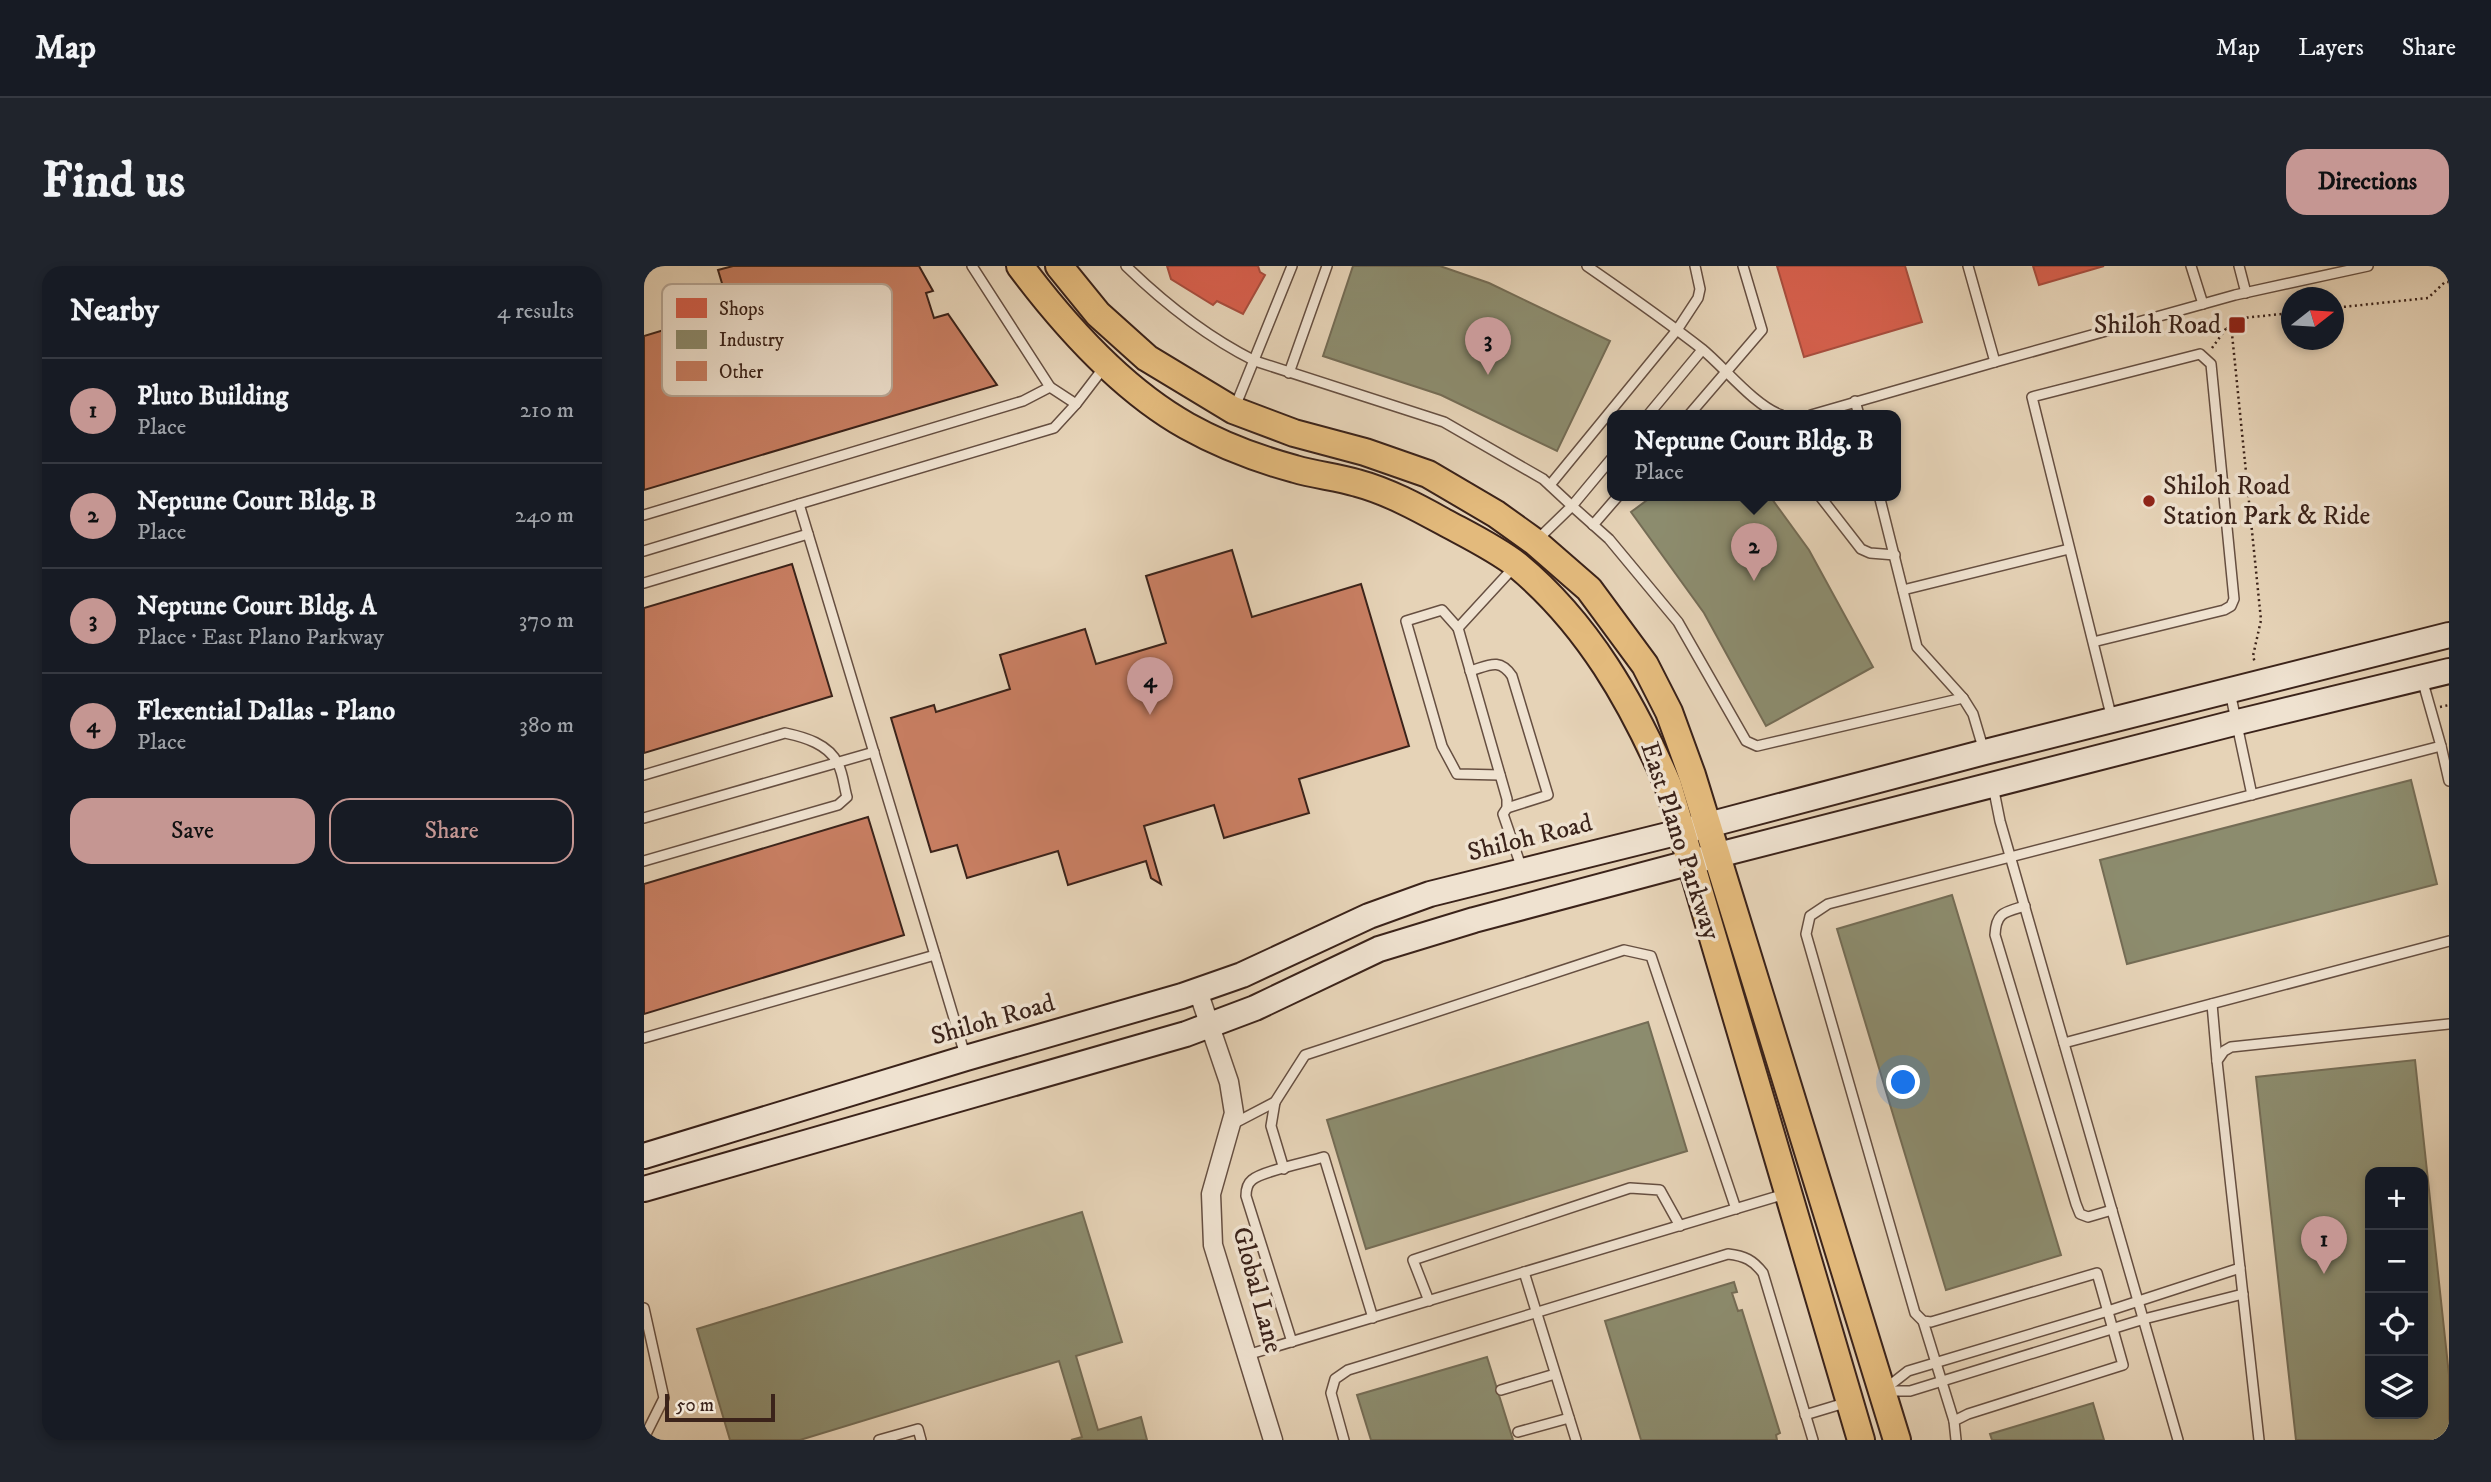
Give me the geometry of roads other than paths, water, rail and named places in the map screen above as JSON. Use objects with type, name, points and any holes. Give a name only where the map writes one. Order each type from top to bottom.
[{"type":"main road","name":"East Plano Parkway","points":[[1020,266],[1048,304],[1105,364],[1133,388],[1186,425],[1235,450],[1296,470],[1358,483],[1416,506],[1516,564],[1571,618],[1615,677],[1644,729],[1668,785],[1861,1440]]},
{"type":"main road","name":"East Plano Parkway","points":[[1059,266],[1098,314],[1146,358],[1233,410],[1294,433],[1365,452],[1428,474],[1496,514],[1535,542],[1589,589],[1645,665],[1669,712],[1718,855],[1897,1440]]},
{"type":"main road","points":[[1105,364],[1127,340]]},
{"type":"main road","points":[[1516,564],[1535,542]]},
{"type":"main road","name":"Shiloh Road","points":[[644,1156],[1198,991],[1242,975],[1369,916],[1430,894],[2449,635]]},
{"type":"main road","points":[[644,1189],[976,1095],[1211,1024],[1255,1008],[1379,949],[1474,920],[2238,722],[2449,671]]},
{"type":"main road","points":[[1984,752],[1993,785]]},
{"type":"main road","points":[[966,1058],[976,1095]]},
{"type":"main road","points":[[1788,1193],[1819,1184]]},
{"type":"main road","points":[[1850,1402],[1882,1391]]},
{"type":"street","name":"Global Lane","points":[[1198,991],[1211,1024],[1234,1113],[1211,1194],[1213,1245],[1273,1440]]},
{"type":"lane","points":[[972,266],[1049,387],[1076,404]]},
{"type":"lane","points":[[1126,266],[1150,290],[1191,321],[1228,348],[1255,362],[1444,422],[1543,479],[1609,539],[1678,622],[1746,741],[1757,746],[1963,698]]},
{"type":"lane","points":[[1233,410],[1255,362],[1292,266]]},
{"type":"lane","points":[[1289,373],[1326,266]]},
{"type":"lane","points":[[1587,266],[1677,330],[1727,370],[1761,404],[1772,410]]},
{"type":"lane","points":[[1611,410],[1677,330],[1698,298],[1700,289],[1695,266]]},
{"type":"lane","points":[[1693,410],[1762,330],[1743,266]]},
{"type":"lane","points":[[1968,266],[1995,362]]},
{"type":"lane","points":[[2191,266],[2203,304]]},
{"type":"lane","points":[[2239,266],[2246,292]]},
{"type":"lane","points":[[1827,410],[2246,292],[2368,266]]},
{"type":"lane","points":[[1652,410],[1702,350]]},
{"type":"lane","points":[[2092,642],[2224,610],[2231,606],[2234,599],[2211,364],[2200,354],[2032,397],[2069,549],[2092,642],[2112,721]]},
{"type":"lane","points":[[644,551],[1054,428],[1076,404],[1105,364]]},
{"type":"lane","points":[[644,515],[1023,401],[1049,387]]},
{"type":"lane","points":[[1855,401],[1858,410]]},
{"type":"lane","points":[[1550,485],[1607,415]]},
{"type":"lane","points":[[1535,542],[1572,506],[1607,464]]},
{"type":"lane","points":[[1593,525],[1614,501]]},
{"type":"lane","points":[[1824,501],[1861,549],[1870,553],[1895,555]]},
{"type":"lane","points":[[1881,501],[1917,647],[1963,698],[1973,715],[1984,752]]},
{"type":"lane","points":[[799,504],[966,1058]]},
{"type":"lane","points":[[644,583],[808,534]]},
{"type":"lane","points":[[1903,590],[2069,549]]},
{"type":"lane","points":[[1458,628],[1516,564]]},
{"type":"lane","points":[[1500,775],[1457,774],[1442,746],[1406,621],[1443,610],[1458,628],[1507,799],[1507,808],[1503,814],[1523,870]]},
{"type":"lane","points":[[1470,671],[1497,663],[1505,666],[1512,676],[1548,795],[1507,808]]},
{"type":"lane","points":[[2421,678],[2449,781]]},
{"type":"lane","points":[[2230,692],[2252,794]]},
{"type":"lane","points":[[644,775],[785,733],[804,737],[821,746],[838,762],[846,797],[838,805],[644,861]]},
{"type":"lane","points":[[1956,1440],[1954,1422],[1923,1321],[1915,1313],[1806,934],[1810,916],[1828,904],[2441,746]]},
{"type":"lane","points":[[644,818],[874,752]]},
{"type":"lane","points":[[1993,785],[2178,1440]]},
{"type":"lane","points":[[2025,906],[2003,912],[1996,923],[1995,935],[2076,1205],[2080,1214],[2088,1217],[2112,1210]]},
{"type":"lane","points":[[2064,1043],[2449,941]]},
{"type":"lane","points":[[1284,1169],[1271,1126],[1275,1102],[1305,1055],[1624,950],[1651,956],[1736,1209]]},
{"type":"lane","points":[[644,1038],[935,954]]},
{"type":"lane","points":[[2212,1004],[2259,1440]]},
{"type":"lane","points":[[2217,1061],[2224,1051],[2231,1047],[2449,1024]]},
{"type":"lane","points":[[1230,1125],[1275,1102]]},
{"type":"lane","points":[[1293,1342],[1246,1196],[1248,1185],[1254,1178],[1324,1157],[1373,1318]]},
{"type":"lane","points":[[1429,1301],[1413,1260],[1630,1188],[1660,1190],[1680,1226]]},
{"type":"lane","points":[[1247,1355],[1788,1193]]},
{"type":"lane","points":[[1344,1440],[1331,1393],[1335,1379],[1348,1370],[1728,1254],[1742,1255],[1754,1261],[1763,1273],[1812,1440]]},
{"type":"lane","points":[[1882,1391],[1908,1371],[2240,1268]]},
{"type":"lane","points":[[1524,1272],[1576,1440]]},
{"type":"lane","points":[[1923,1321],[1931,1322],[1951,1317],[2098,1273],[2123,1365],[1968,1414],[1954,1422]]},
{"type":"lane","points":[[1882,1391],[1910,1391],[2113,1329],[2243,1294]]},
{"type":"lane","points":[[644,1308],[664,1398],[644,1438]]},
{"type":"lane","points":[[1501,1390],[1555,1374]]},
{"type":"lane","points":[[1805,1415],[1850,1402]]},
{"type":"lane","points":[[1518,1432],[1569,1418]]},
{"type":"lane","points":[[879,1440],[918,1429],[921,1440]]},
{"type":"place","name":"Shiloh Road","points":[[2237,325]]},
{"type":"place","name":"Neptune Court Bldg. A","points":[[1488,375]]},
{"type":"place","name":"Shiloh Road Station Park & Ride","points":[[2149,501]]},
{"type":"place","name":"Neptune Court Bldg. B","points":[[1754,581]]},
{"type":"place","name":"Flexential Dallas - Plano","points":[[1150,715]]},
{"type":"place","name":"Pluto Building","points":[[2324,1274]]}]
